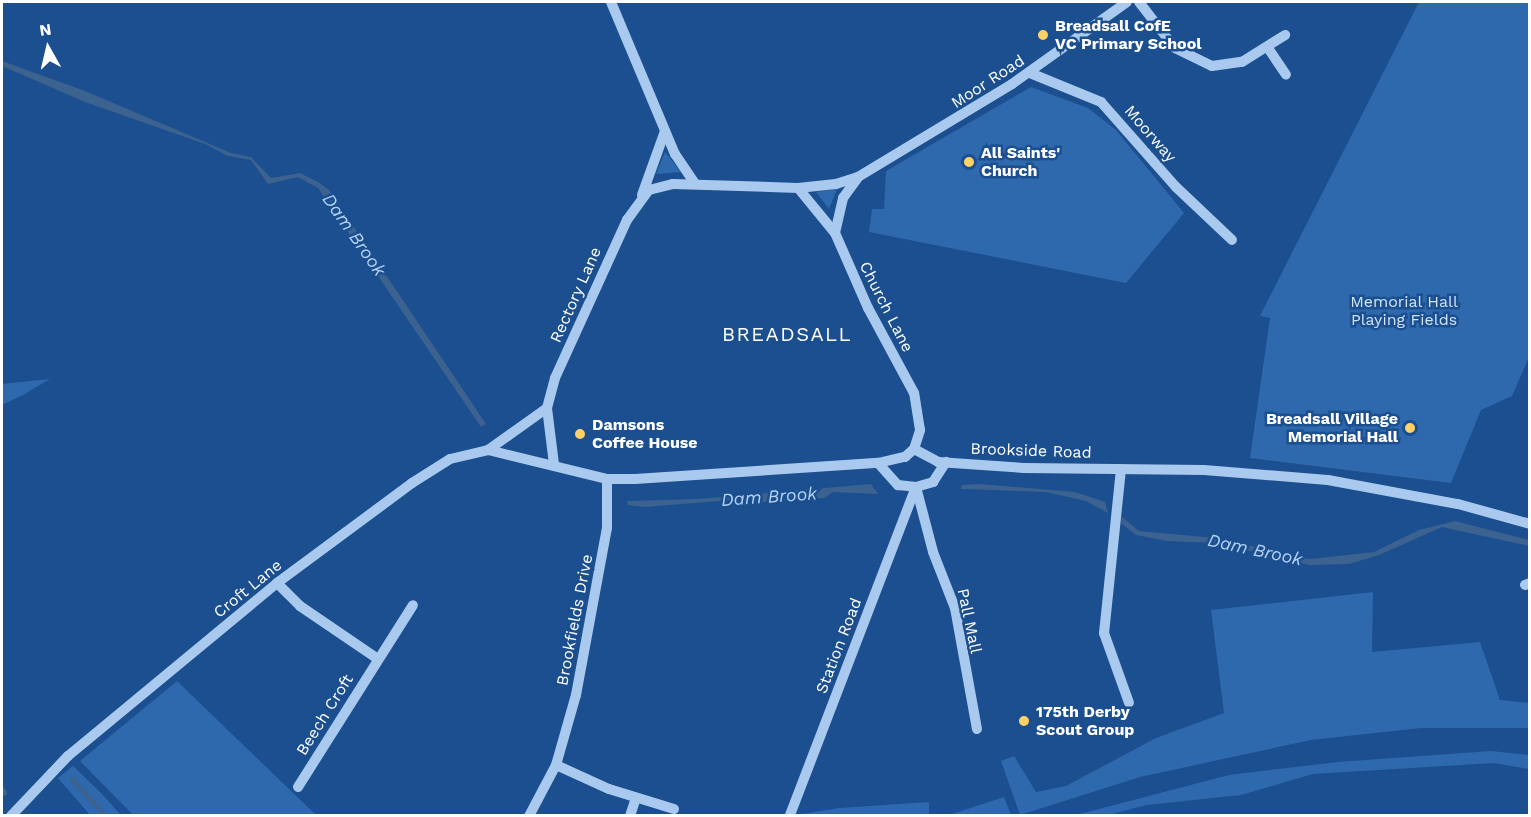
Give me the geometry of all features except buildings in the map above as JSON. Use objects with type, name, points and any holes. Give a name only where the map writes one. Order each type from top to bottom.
[{"type":"street","points":[[611,2],[665,131],[695,184],[658,185],[641,198]]},
{"type":"street","name":"Moor Road","points":[[695,184],[798,188],[836,184],[858,177],[1030,73],[1127,2]]},
{"type":"street","points":[[1139,2],[1175,48],[1192,59],[1228,66],[1268,48],[1285,35]]},
{"type":"street","points":[[1268,48],[1286,75]]},
{"type":"street","name":"Moorway","points":[[1030,73],[1101,102],[1176,187],[1232,240]]},
{"type":"street","name":"Rectory Lane","points":[[554,464],[547,408],[555,378],[627,220],[641,198],[665,131]]},
{"type":"street","name":"Moor Road","points":[[835,233],[843,198],[858,177]]},
{"type":"street","name":"Church Lane","points":[[798,188],[835,233],[868,308],[914,393],[920,430],[914,449]]},
{"type":"street","points":[[488,450],[547,408]]},
{"type":"street","points":[[554,464],[607,479],[878,463],[905,457],[914,449]]},
{"type":"street","name":"Brookside Road","points":[[914,449],[931,460],[946,462],[1215,470],[1328,480],[1458,504],[1530,524]]},
{"type":"street","name":"Croft Lane","points":[[10,816],[68,756],[277,583],[435,468],[461,456],[488,450],[554,464]]},
{"type":"street","points":[[878,463],[898,485],[916,488],[933,482],[946,462]]},
{"type":"street","points":[[1122,469],[1104,633],[1129,703]]},
{"type":"street","name":"Brookfields Drive","points":[[529,816],[556,765],[576,695],[607,528],[607,479]]},
{"type":"street","name":"Pall Mall","points":[[916,488],[933,552],[955,608],[977,729]]},
{"type":"street","name":"Station Road","points":[[790,815],[916,488]]},
{"type":"street","points":[[277,583],[300,606],[378,659]]},
{"type":"street","name":"Beech Croft","points":[[298,787],[413,605]]},
{"type":"street","points":[[556,765],[636,798],[674,809]]},
{"type":"street","points":[[630,816],[636,798]]},
{"type":"green space","name":"Memorial Hall Playing Fields","points":[[1419,2],[1529,2],[1529,357],[1512,396],[1481,410],[1451,483],[1250,458],[1270,318],[1260,316]]},
{"type":"green space","points":[[1031,87],[1088,108],[1116,130],[1184,213],[1126,283],[869,232],[872,209],[884,209],[886,171]]},
{"type":"green space","points":[[665,152],[681,172],[656,174]]},
{"type":"green space","points":[[837,189],[829,209],[816,192]]},
{"type":"green space","points":[[50,379],[23,395],[2,405],[2,384]]},
{"type":"green space","points":[[1373,592],[1372,652],[1480,642],[1500,700],[1529,703],[1529,728],[1421,728],[1311,740],[1140,777],[1020,815],[1001,761],[1014,756],[1036,792],[1066,786],[1156,738],[1224,713],[1211,610]]},
{"type":"green space","points":[[177,681],[316,815],[133,815],[80,761]]},
{"type":"green space","points":[[1491,751],[1529,755],[1529,769],[1494,763],[1313,774],[1241,795],[1147,805],[1108,815],[1076,815],[1229,775],[1338,762]]},
{"type":"green space","points":[[73,766],[121,815],[90,815],[58,778]]},
{"type":"green space","points":[[1004,797],[1011,815],[949,815]]},
{"type":"green space","points":[[929,802],[929,815],[796,815],[839,808]]},
{"type":"water","name":"Dam Brook","points":[[2,61],[85,91],[231,153],[251,157],[271,178],[300,173],[329,190],[486,424],[481,427],[318,188],[298,177],[268,184],[251,160],[228,156],[205,144],[85,102],[2,66]]},
{"type":"water","name":"Dam Brook","points":[[871,484],[878,494],[833,492],[824,498],[738,504],[731,500],[645,507],[628,505],[627,501],[698,499]]},
{"type":"water","points":[[979,484],[1075,492],[1105,502],[1108,513],[1086,501],[1046,492],[961,489],[962,485]]},
{"type":"water","name":"Dam Brook","points":[[1122,517],[1139,531],[1215,538],[1310,559],[1374,552],[1419,530],[1455,521],[1529,540],[1529,546],[1442,527],[1379,555],[1349,564],[1310,565],[1216,543],[1167,541],[1136,535],[1121,523]]},
{"type":"waterway","points":[[72,779],[106,816]]},
{"type":"place","name":"Breadsall CofE VC Primary School","points":[[1043,35]]},
{"type":"place","name":"All Saints' Church","points":[[969,162]]},
{"type":"place","name":"Breadsall Village Memorial Hall","points":[[1410,428]]},
{"type":"place","name":"Damsons Coffee House","points":[[580,434]]},
{"type":"place","name":"175th Derby Scout Group","points":[[1024,721]]},
{"type":"district","name":"BREADSALL","points":[[787,334]]}]
